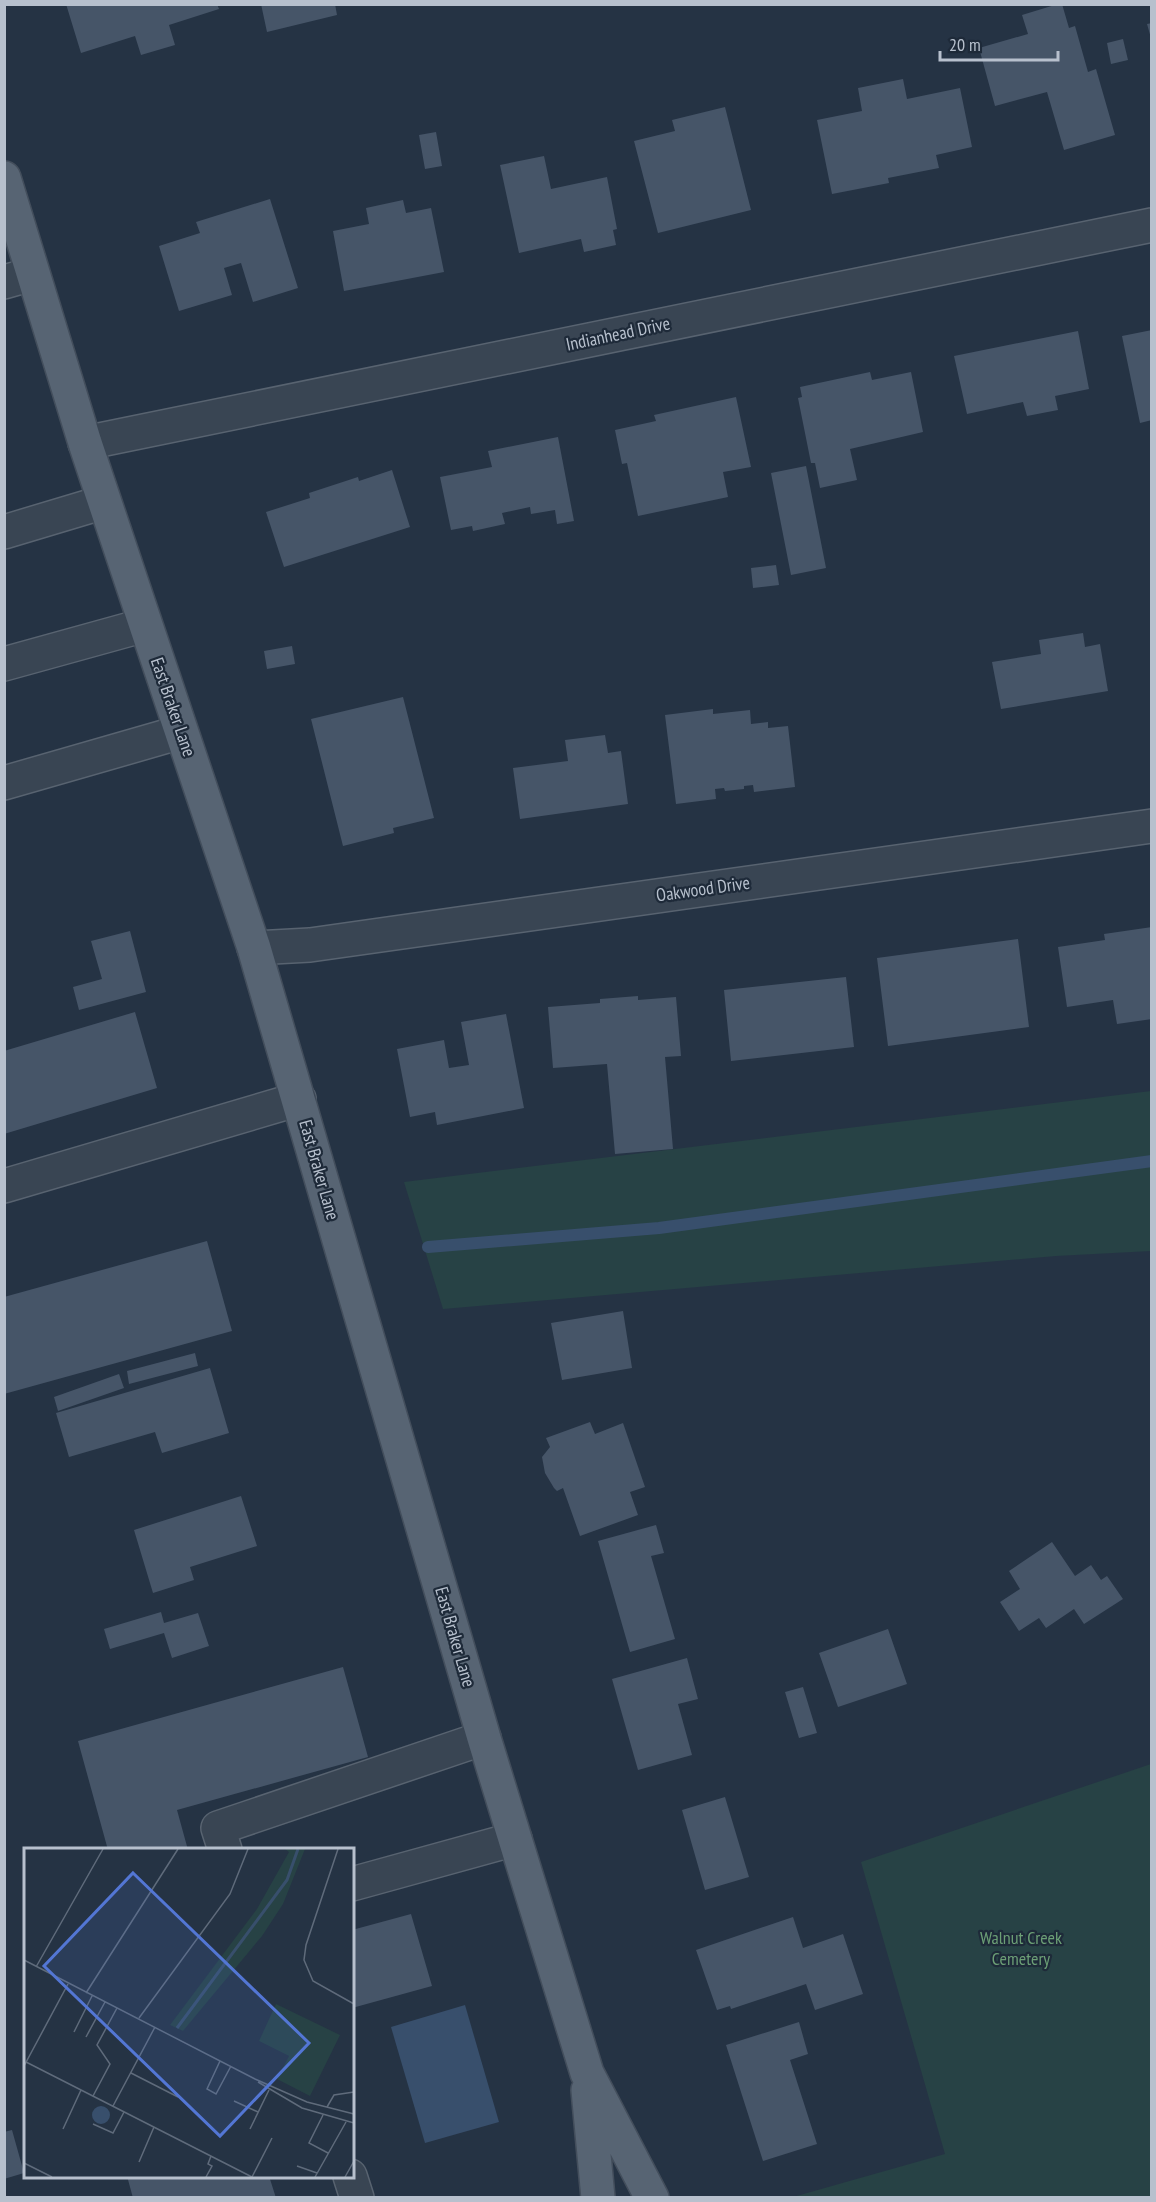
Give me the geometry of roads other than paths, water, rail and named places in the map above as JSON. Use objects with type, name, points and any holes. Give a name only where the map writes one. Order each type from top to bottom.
[{"type":"main road","name":"East Braker Lane","points":[[4,178],[18,278],[84,443],[254,948],[484,1738],[587,2073],[652,2198]]},
{"type":"main road","name":"East Braker Lane","points":[[587,2073],[598,2198]]},
{"type":"street","name":"Indianhead Drive","points":[[84,443],[1152,225]]},
{"type":"street","points":[[4,532],[104,502]]},
{"type":"street","points":[[4,664],[146,625]]},
{"type":"street","points":[[4,783],[182,732]]},
{"type":"street","name":"Oakwood Drive","points":[[254,948],[310,945],[1152,826]]},
{"type":"street","points":[[4,1186],[299,1099]]},
{"type":"street","points":[[224,1848],[219,1828],[484,1738]]},
{"type":"street","points":[[354,1883],[515,1839]]},
{"type":"street","points":[[351,2178],[357,2198]]},
{"type":"water","points":[[465,2005],[499,2122],[425,2143],[391,2027]]},
{"type":"waterway","points":[[428,1247],[659,1228],[1152,1161]]},
{"type":"park label","name":"Walnut Creek Cemetery","points":[[1021,1948]]}]
